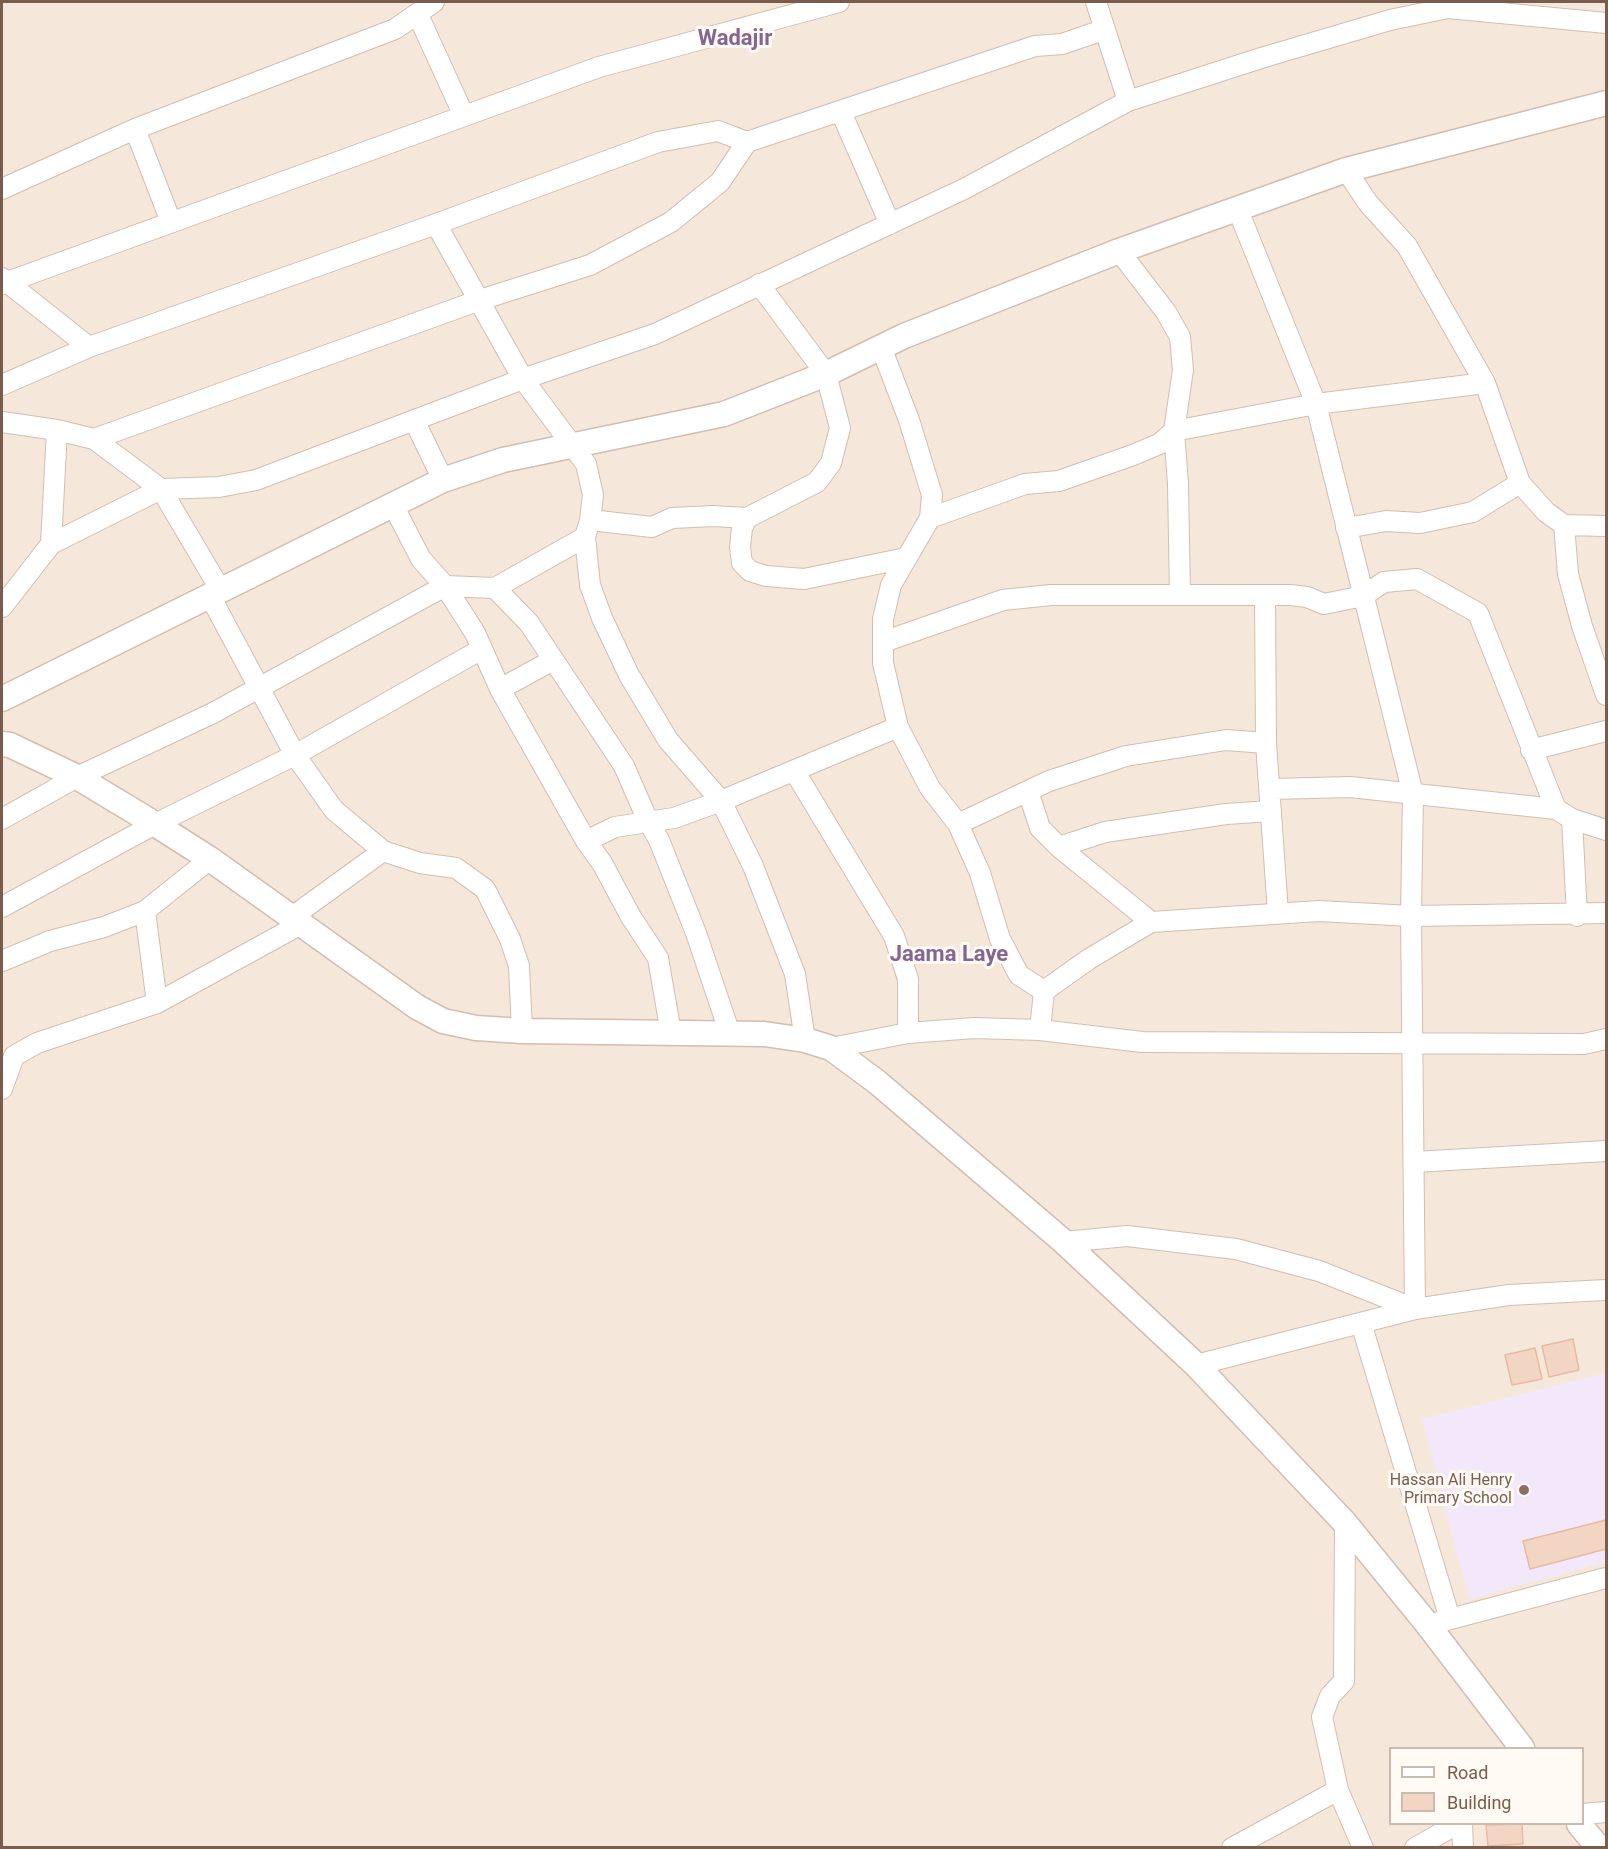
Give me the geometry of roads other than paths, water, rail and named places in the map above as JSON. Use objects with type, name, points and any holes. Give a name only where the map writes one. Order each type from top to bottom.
[{"type":"street","points":[[2,189],[135,129],[395,29],[434,2]]},
{"type":"street","points":[[3,281],[599,67],[839,2]]},
{"type":"street","points":[[1096,2],[1103,30],[1128,101]]},
{"type":"street","points":[[2,607],[51,544],[161,489],[219,487],[256,480],[523,379],[655,334],[964,189],[1128,101],[1390,20],[1448,8],[1488,7],[1606,22]]},
{"type":"street","points":[[418,15],[464,116]]},
{"type":"street","points":[[2,384],[89,347],[436,224],[658,142],[717,131],[747,142],[1035,46],[1062,44],[1103,30]]},
{"type":"street","points":[[2,699],[215,591],[443,480],[503,460],[572,444],[635,435],[724,414],[826,374],[881,347],[1119,251],[1346,171],[1606,103]]},
{"type":"street","points":[[842,112],[890,224]]},
{"type":"street","points":[[135,129],[171,222]]},
{"type":"street","points":[[94,439],[480,300],[590,265],[671,222],[720,182],[747,142]]},
{"type":"street","points":[[1346,171],[1368,203],[1407,246],[1485,383],[1520,483],[1546,512],[1564,525],[1606,526]]},
{"type":"street","points":[[1238,210],[1316,404],[1413,794],[1411,915],[1414,1042],[1414,1309]]},
{"type":"street","points":[[436,224],[523,379],[586,464],[593,495],[588,528],[590,585],[602,618],[629,675],[668,740],[721,801],[753,867],[795,974],[805,1040]]},
{"type":"street","points":[[1119,251],[1166,312],[1180,337],[1183,369],[1174,431],[1178,484],[1180,595]]},
{"type":"street","points":[[3,281],[89,347]]},
{"type":"street","points":[[2,819],[77,777],[213,713],[445,586],[495,588],[588,528],[652,527],[672,518],[714,516],[747,518],[817,482],[831,463],[840,428],[826,374],[759,284]]},
{"type":"street","points":[[881,347],[932,495],[930,518],[891,585],[883,619],[883,663],[898,727],[930,788],[958,824],[980,873],[1000,939],[1019,975],[1044,991]]},
{"type":"street","points":[[930,518],[1025,484],[1059,481],[1133,455],[1159,444],[1174,431],[1316,404],[1485,383]]},
{"type":"street","points":[[414,420],[443,480]]},
{"type":"street","points":[[2,422],[57,430],[94,439],[161,489],[215,591],[259,688],[295,755],[334,810],[383,851],[420,863],[456,868],[485,889],[510,939],[519,966],[522,1031]]},
{"type":"street","points":[[51,544],[57,430]]},
{"type":"street","points":[[1346,528],[1386,521],[1420,523],[1473,512],[1520,483]]},
{"type":"street","points":[[393,505],[421,559],[445,586],[475,633],[480,650],[500,689],[586,841],[602,863],[631,917],[658,958],[671,1033]]},
{"type":"street","points":[[747,518],[741,538],[742,563],[750,571],[766,576],[804,579],[906,558]]},
{"type":"street","points":[[1564,525],[1568,574],[1582,626],[1606,695]]},
{"type":"street","points":[[883,642],[1003,600],[1052,595],[1266,595],[1307,597],[1324,604],[1363,596],[1384,582],[1417,579],[1478,613],[1531,750],[1564,814],[1577,915]]},
{"type":"street","points":[[495,588],[529,623],[624,765],[648,821],[659,840],[696,933],[730,1034]]},
{"type":"street","points":[[1266,595],[1266,743],[1278,913]]},
{"type":"street","points":[[2,907],[155,824],[295,755],[480,650]]},
{"type":"street","points":[[500,689],[553,660]]},
{"type":"street","points":[[586,841],[615,827],[674,818],[721,801],[898,727]]},
{"type":"street","points":[[1531,750],[1606,731]]},
{"type":"street","points":[[958,824],[1049,781],[1126,756],[1226,740],[1266,743]]},
{"type":"street","points":[[2,744],[9,744],[77,777],[155,824],[210,859],[417,1007],[443,1021],[476,1028],[522,1031],[764,1034],[805,1040],[831,1048],[877,1082],[1064,1242],[1196,1365],[1439,1622],[1521,1747]]},
{"type":"street","points":[[795,772],[894,936],[908,979],[908,1033]]},
{"type":"street","points":[[1271,789],[1350,787],[1413,794],[1564,814],[1606,830]]},
{"type":"street","points":[[1028,792],[1040,828],[1059,847],[1151,922]]},
{"type":"street","points":[[1059,847],[1105,832],[1226,814],[1271,811]]},
{"type":"street","points":[[2,1089],[8,1050],[37,1043],[157,1003],[296,920],[383,851]]},
{"type":"street","points":[[2,961],[50,941],[104,927],[145,911],[210,859]]},
{"type":"street","points":[[1040,1030],[1044,991],[1089,959],[1151,922],[1319,910],[1411,915],[1606,913]]},
{"type":"street","points":[[145,911],[157,1003]]},
{"type":"street","points":[[831,1048],[908,1033],[974,1028],[1040,1030],[1142,1042],[1584,1044],[1606,1039]]},
{"type":"street","points":[[1414,1162],[1606,1151]]},
{"type":"street","points":[[1064,1242],[1127,1236],[1236,1249],[1319,1271],[1414,1309]]},
{"type":"street","points":[[1196,1365],[1414,1309],[1509,1295],[1606,1290]]},
{"type":"street","points":[[1361,1323],[1439,1622]]},
{"type":"street","points":[[1345,1523],[1344,1681],[1330,1696],[1322,1717],[1338,1790],[1363,1848]]},
{"type":"street","points":[[1439,1622],[1606,1578]]},
{"type":"street","points":[[1232,1848],[1338,1790]]},
{"type":"street","points":[[1584,1814],[1606,1812]]},
{"type":"street","points":[[1415,1848],[1455,1825]]},
{"type":"street","points":[[1462,1825],[1463,1848]]},
{"type":"street","points":[[1580,1825],[1599,1848]]},
{"type":"place","name":"Hassan Ali Henry Primary School","points":[[1524,1490]]},
{"type":"district","name":"Wadajir","points":[[735,39]]},
{"type":"district","name":"Jaama Laye","points":[[949,955]]}]
